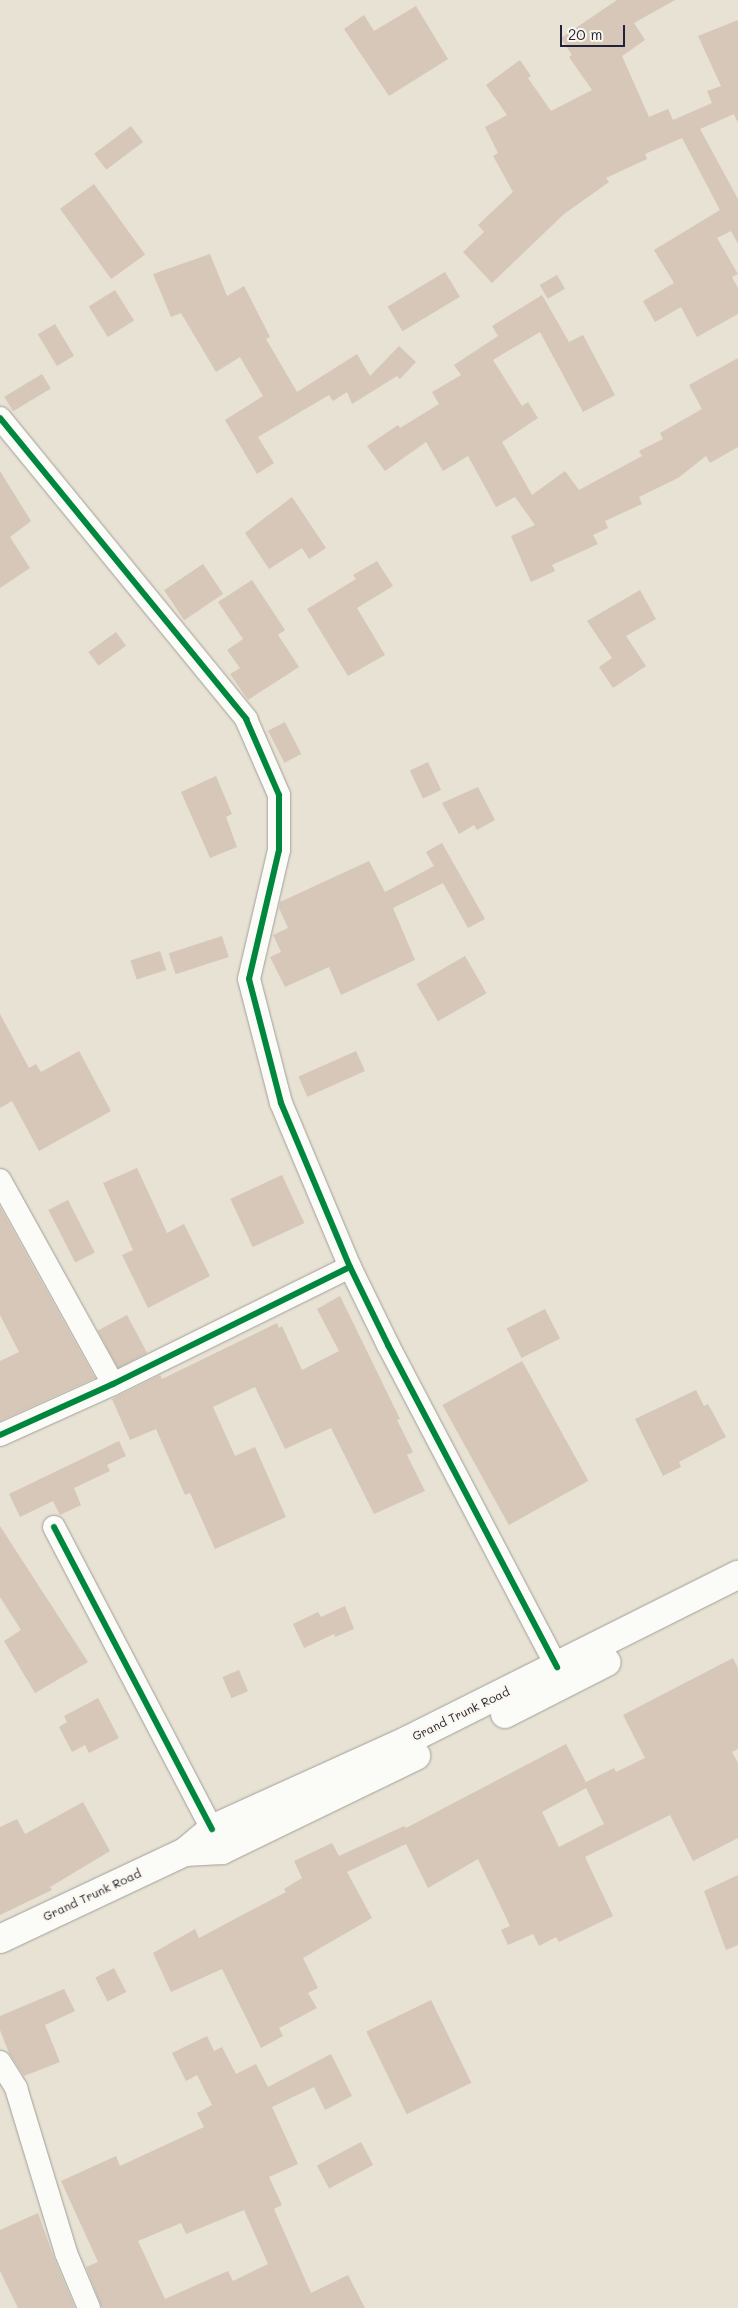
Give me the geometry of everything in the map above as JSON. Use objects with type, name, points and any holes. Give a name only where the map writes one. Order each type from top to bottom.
[{"type":"highway","name":"Grand Trunk Road","points":[[0,1939],[184,1852],[212,1829],[408,1740],[738,1575]]},
{"type":"highway","name":"Grand Trunk Road","points":[[184,1852],[222,1850],[565,1684],[738,1594]]},
{"type":"street","points":[[0,418],[246,719],[279,795],[279,850],[249,979],[281,1103],[350,1267],[557,1667]]},
{"type":"street","points":[[0,1180],[113,1384]]},
{"type":"street","points":[[0,1435],[113,1384],[350,1267]]},
{"type":"street","points":[[54,1527],[212,1829]]},
{"type":"street","points":[[0,2062],[16,2088],[66,2253],[89,2308]]},
{"type":"building","points":[[617,0],[675,0],[634,23],[645,40],[622,56],[649,117],[668,109],[673,120],[712,103],[707,91],[721,86],[698,36],[738,20],[738,123],[734,114],[700,129],[738,199],[738,244],[731,231],[717,238],[738,274],[732,277],[738,288],[738,314],[697,337],[681,307],[655,322],[643,301],[674,283],[654,250],[720,210],[682,138],[645,154],[647,159],[606,178],[609,182],[564,214],[492,283],[463,252],[484,232],[478,225],[513,192],[493,156],[498,153],[485,127],[507,115],[486,85],[520,60],[531,76],[528,78],[551,111],[592,90],[569,57],[572,55],[561,38]]},
{"type":"building","points":[[416,6],[448,59],[389,96],[344,29],[364,15],[374,31]]},
{"type":"building","points":[[131,126],[143,142],[106,170],[94,154]]},
{"type":"building","points":[[94,184],[145,254],[111,279],[60,209]]},
{"type":"building","points":[[210,254],[227,296],[244,286],[270,337],[266,339],[297,392],[357,354],[370,376],[399,346],[416,362],[400,379],[397,376],[352,404],[347,392],[333,401],[329,395],[258,437],[274,463],[257,474],[225,420],[263,396],[240,357],[216,372],[181,313],[171,317],[153,274]]},
{"type":"building","points":[[445,272],[460,297],[403,331],[388,307]]},
{"type":"building","points":[[557,275],[565,289],[548,299],[540,285]]},
{"type":"building","points":[[115,290],[134,321],[108,337],[89,306]]},
{"type":"building","points":[[542,295],[569,342],[583,335],[615,395],[583,412],[540,332],[493,360],[522,406],[528,402],[538,418],[502,442],[532,495],[565,471],[579,490],[642,456],[639,451],[663,439],[660,433],[702,409],[689,385],[738,358],[738,447],[710,463],[706,456],[678,478],[639,497],[642,504],[605,521],[608,528],[593,535],[598,544],[552,565],[555,571],[531,582],[511,536],[535,525],[515,497],[496,507],[468,456],[443,471],[426,442],[385,471],[367,446],[398,425],[400,428],[439,404],[432,392],[461,375],[454,365],[498,336],[492,326]]},
{"type":"building","points":[[55,324],[74,356],[57,366],[38,334]]},
{"type":"building","points":[[42,374],[51,389],[13,411],[4,397]]},
{"type":"building","points":[[0,471],[31,521],[10,537],[30,568],[0,588]]},
{"type":"building","points":[[292,497],[326,548],[309,559],[302,548],[269,569],[245,533]]},
{"type":"building","points":[[377,561],[393,586],[357,608],[385,655],[348,676],[307,609],[356,579],[353,575]]},
{"type":"building","points":[[203,564],[223,594],[184,620],[164,590]]},
{"type":"building","points":[[252,580],[285,630],[278,635],[299,667],[248,700],[230,674],[240,668],[227,650],[243,639],[218,602]]},
{"type":"building","points":[[640,590],[656,619],[626,636],[646,666],[613,688],[599,667],[612,658],[587,621]]},
{"type":"building","points":[[116,632],[126,646],[98,666],[88,652]]},
{"type":"building","points":[[285,722],[301,754],[284,763],[268,731]]},
{"type":"building","points":[[428,762],[441,790],[423,799],[410,770]]},
{"type":"building","points":[[216,776],[232,814],[226,817],[237,847],[210,858],[181,792]]},
{"type":"building","points":[[478,787],[495,820],[477,830],[474,825],[459,834],[442,803]]},
{"type":"building","points":[[442,843],[485,919],[468,928],[443,883],[393,908],[415,960],[341,995],[329,967],[285,987],[270,957],[281,952],[273,935],[288,928],[279,908],[280,902],[369,861],[385,892],[434,866],[426,852]]},
{"type":"building","points":[[222,936],[229,957],[176,974],[169,953]]},
{"type":"building","points":[[160,951],[166,970],[137,980],[131,961]]},
{"type":"building","points":[[465,956],[486,993],[438,1021],[417,984]]},
{"type":"building","points":[[0,1014],[29,1068],[36,1064],[41,1072],[79,1051],[111,1111],[39,1151],[12,1101],[0,1108]]},
{"type":"building","points":[[356,1051],[365,1071],[307,1097],[298,1077]]},
{"type":"building","points":[[137,1168],[167,1233],[184,1224],[210,1276],[148,1308],[122,1255],[133,1250],[103,1183]]},
{"type":"building","points":[[282,1175],[304,1223],[253,1247],[230,1199]]},
{"type":"building","points":[[68,1200],[95,1253],[75,1263],[48,1210]]},
{"type":"building","points":[[0,1207],[95,1378],[0,1421],[0,1361],[19,1352],[0,1315]]},
{"type":"building","points":[[340,1296],[400,1419],[397,1420],[413,1452],[407,1455],[425,1491],[374,1514],[331,1428],[285,1449],[255,1387],[213,1407],[235,1456],[255,1447],[286,1517],[215,1549],[190,1493],[185,1495],[156,1429],[130,1440],[112,1399],[160,1375],[162,1379],[277,1323],[279,1328],[282,1326],[302,1370],[339,1351],[317,1309]]},
{"type":"building","points":[[545,1309],[560,1338],[522,1358],[507,1329]]},
{"type":"building","points":[[127,1315],[147,1353],[118,1368],[98,1330]]},
{"type":"building","points":[[522,1361],[588,1481],[509,1525],[442,1405]]},
{"type":"building","points":[[696,1390],[704,1406],[708,1404],[726,1437],[679,1462],[681,1467],[663,1476],[635,1419]]},
{"type":"building","points":[[119,1441],[126,1456],[107,1465],[110,1471],[74,1488],[81,1505],[60,1515],[53,1501],[20,1517],[9,1494]]},
{"type":"building","points":[[0,1526],[88,1662],[35,1693],[4,1641],[21,1630],[0,1597]]},
{"type":"building","points":[[345,1606],[354,1629],[335,1637],[334,1634],[304,1648],[293,1624],[318,1612],[321,1617]]},
{"type":"building","points":[[733,1658],[738,1668],[738,1749],[732,1752],[738,1763],[738,1838],[693,1861],[670,1815],[585,1857],[613,1916],[559,1942],[556,1937],[539,1946],[533,1934],[508,1945],[501,1930],[510,1926],[478,1859],[428,1888],[406,1844],[347,1872],[372,1918],[303,1958],[318,1988],[308,1993],[317,2008],[279,2028],[283,2036],[261,2048],[222,1969],[171,1992],[153,1953],[195,1929],[199,1938],[286,1892],[284,1889],[302,1878],[294,1861],[332,1843],[339,1856],[404,1826],[406,1828],[566,1744],[586,1782],[614,1768],[616,1772],[645,1758],[623,1715]],"holes":[[[586,1788],[604,1824],[559,1847],[542,1812]]]},
{"type":"building","points":[[239,1670],[248,1691],[231,1698],[222,1677]]},
{"type":"building","points":[[98,1698],[119,1738],[89,1753],[85,1745],[72,1752],[59,1727],[67,1722],[64,1716]]},
{"type":"building","points":[[83,1802],[110,1851],[50,1887],[52,1890],[0,1915],[0,1827],[17,1819],[25,1834]]},
{"type":"building","points":[[738,1875],[738,1945],[726,1950],[704,1891]]},
{"type":"building","points":[[114,1968],[126,1992],[108,2002],[95,1978]]},
{"type":"building","points":[[64,1989],[75,2011],[45,2025],[60,2062],[24,2076],[9,2053],[0,2030],[0,2016]]},
{"type":"building","points":[[431,2000],[471,2083],[407,2114],[366,2032]]},
{"type":"building","points":[[207,2036],[214,2051],[222,2047],[236,2074],[256,2064],[268,2087],[331,2054],[352,2096],[325,2110],[314,2087],[272,2107],[298,2164],[269,2177],[282,2205],[274,2209],[311,2293],[348,2275],[365,2308],[102,2308],[86,2267],[98,2262],[61,2181],[116,2156],[120,2166],[204,2127],[197,2113],[212,2105],[197,2075],[186,2081],[172,2053]],"holes":[[[244,2210],[268,2264],[233,2281],[228,2271],[165,2299],[138,2241],[181,2223],[186,2234]]]},
{"type":"building","points":[[361,2142],[373,2165],[329,2188],[317,2165]]},
{"type":"building","points":[[38,2213],[75,2308],[18,2308],[0,2271],[0,2230]]},
{"type":"cycle path","points":[[0,418],[246,719],[279,795],[279,850],[249,979],[281,1103],[350,1267],[388,1345],[557,1667]]},
{"type":"cycle path","points":[[0,1435],[113,1384],[350,1267]]},
{"type":"cycle path","points":[[54,1527],[212,1829]]}]
